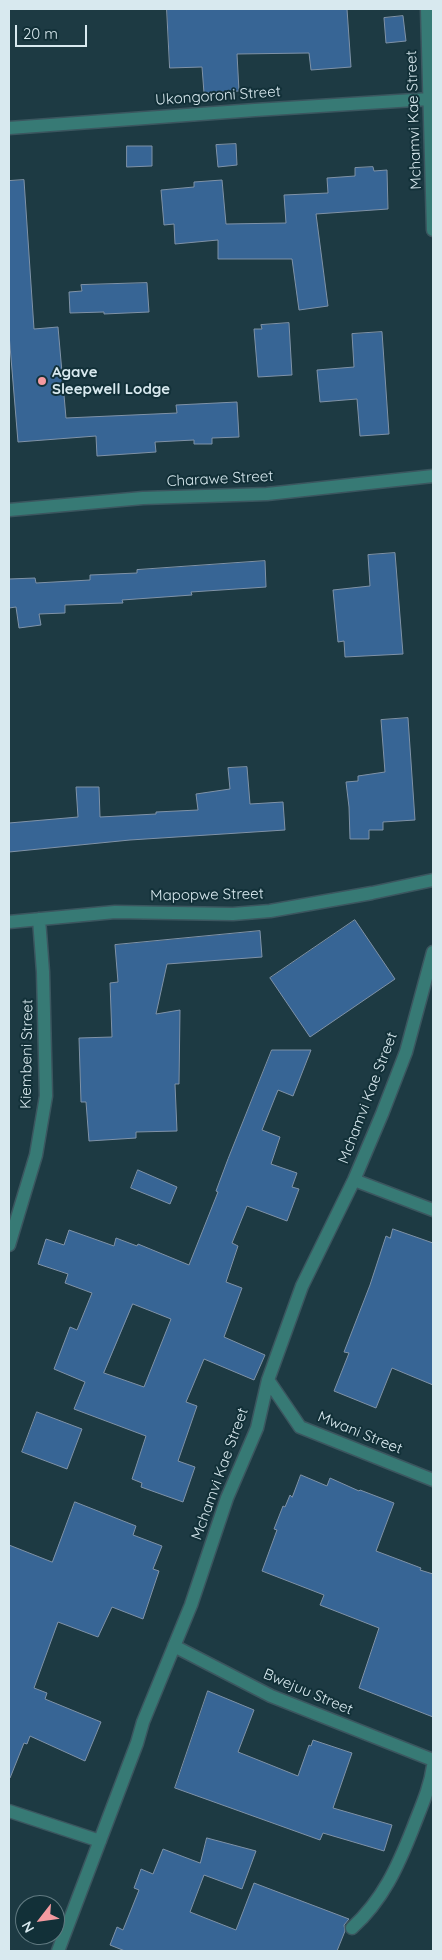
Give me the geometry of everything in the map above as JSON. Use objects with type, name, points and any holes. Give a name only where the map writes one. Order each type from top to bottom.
[{"type":"street","name":"Mchamvi Kae Street","points":[[427,9],[433,230]]},
{"type":"street","name":"Ukongoroni Street","points":[[9,128],[430,99]]},
{"type":"street","name":"Charawe Street","points":[[9,510],[143,498],[267,494],[433,476]]},
{"type":"street","name":"Mapopwe Street","points":[[9,922],[115,912],[233,914],[270,911],[433,880]]},
{"type":"street","name":"Kiembeni Street","points":[[9,1245],[36,1155],[46,1096],[43,972],[39,919]]},
{"type":"street","name":"Mchamvi Kae Street","points":[[58,1951],[137,1743],[143,1722],[191,1605],[227,1498],[257,1428],[268,1380],[302,1286],[354,1180],[406,1052],[433,952]]},
{"type":"street","points":[[354,1180],[433,1210]]},
{"type":"street","name":"Mwani Street","points":[[268,1380],[300,1427],[433,1480]]},
{"type":"street","name":"Bwejuu Street","points":[[174,1646],[271,1696],[433,1760]]},
{"type":"street","points":[[352,1928],[379,1898],[398,1867],[423,1806],[433,1766]]},
{"type":"street","points":[[9,1811],[100,1841]]},
{"type":"building","points":[[167,9],[347,9],[351,67],[311,70],[309,53],[237,54],[239,91],[204,93],[202,67],[170,68]]},
{"type":"building","points":[[403,16],[406,41],[386,43],[384,18]]},
{"type":"building","points":[[236,144],[237,165],[218,167],[216,145]]},
{"type":"building","points":[[127,146],[152,146],[152,166],[127,167]]},
{"type":"building","points":[[373,167],[374,171],[387,170],[388,209],[316,214],[328,306],[299,310],[292,259],[218,259],[218,240],[175,244],[174,224],[164,225],[161,190],[194,187],[194,182],[222,180],[226,224],[286,223],[284,195],[328,193],[327,178],[355,176],[355,168]]},
{"type":"building","points":[[24,180],[34,329],[58,327],[66,418],[177,413],[176,405],[237,402],[239,437],[212,438],[212,444],[194,444],[194,440],[155,442],[156,452],[97,456],[96,436],[18,442],[9,334],[9,181]]},
{"type":"building","points":[[147,283],[149,312],[70,313],[69,292],[82,291],[81,285]]},
{"type":"building","points":[[289,323],[292,375],[258,377],[254,329],[262,329],[261,325]]},
{"type":"building","points":[[382,332],[389,434],[360,436],[357,399],[320,402],[317,370],[354,367],[352,334]]},
{"type":"building","points":[[395,553],[403,654],[345,657],[344,641],[338,642],[333,590],[370,586],[368,555]]},
{"type":"building","points":[[265,561],[266,587],[191,592],[192,595],[122,600],[123,603],[65,605],[65,613],[39,614],[41,625],[19,628],[16,607],[9,608],[9,579],[35,578],[36,583],[90,580],[90,575],[137,573],[137,570]]},
{"type":"building","points":[[408,718],[415,820],[383,822],[383,830],[369,830],[369,839],[350,839],[346,782],[358,781],[358,776],[385,772],[381,720]]},
{"type":"building","points":[[247,767],[250,804],[283,802],[285,830],[130,840],[9,852],[9,823],[78,817],[76,787],[99,787],[100,817],[198,810],[196,794],[230,789],[228,768]]},
{"type":"building","points":[[355,920],[395,979],[310,1037],[270,978]]},
{"type":"building","points":[[260,931],[262,957],[167,964],[156,1014],[180,1010],[179,1084],[175,1084],[177,1131],[136,1132],[136,1138],[89,1141],[86,1102],[81,1102],[79,1038],[112,1037],[110,983],[118,982],[115,945]]},
{"type":"building","points":[[272,1050],[311,1050],[293,1096],[278,1090],[262,1130],[280,1137],[271,1164],[297,1173],[292,1187],[299,1189],[287,1221],[247,1206],[232,1243],[238,1246],[226,1282],[242,1288],[224,1337],[265,1355],[254,1380],[204,1359],[186,1402],[197,1406],[178,1461],[195,1467],[183,1502],[141,1487],[142,1483],[132,1479],[146,1436],[74,1409],[85,1382],[54,1369],[70,1327],[77,1330],[92,1293],[65,1283],[68,1274],[38,1264],[46,1239],[64,1245],[69,1230],[114,1246],[116,1238],[137,1246],[138,1244],[189,1265],[218,1192],[216,1191]],"holes":[[[133,1304],[171,1319],[144,1387],[104,1373]]]},
{"type":"building","points":[[138,1170],[177,1187],[170,1204],[131,1188]]},
{"type":"building","points":[[393,1229],[433,1243],[433,1385],[392,1368],[376,1408],[334,1391],[349,1353],[344,1352],[370,1285],[386,1236],[390,1238]]},
{"type":"building","points":[[37,1412],[82,1429],[67,1469],[22,1452]]},
{"type":"building","points":[[301,1475],[327,1486],[330,1478],[359,1491],[394,1503],[376,1551],[433,1574],[433,1717],[359,1688],[379,1628],[320,1605],[324,1595],[262,1571],[277,1530],[274,1529],[283,1506],[285,1507],[290,1495],[292,1497]]},
{"type":"building","points":[[75,1502],[136,1526],[133,1535],[162,1546],[153,1569],[159,1571],[143,1619],[112,1607],[98,1637],[58,1622],[34,1688],[47,1693],[45,1699],[101,1722],[85,1761],[30,1736],[27,1744],[24,1743],[10,1778],[9,1545],[52,1562]]},
{"type":"building","points":[[208,1691],[254,1710],[238,1752],[298,1776],[309,1745],[311,1746],[313,1740],[352,1753],[333,1808],[392,1825],[384,1851],[323,1833],[320,1840],[175,1788]]},
{"type":"building","points":[[207,1838],[256,1851],[242,1889],[204,1875],[190,1912],[236,1930],[254,1883],[349,1919],[344,1925],[345,1931],[337,1951],[125,1951],[110,1945],[117,1927],[123,1930],[139,1890],[134,1888],[141,1869],[153,1874],[163,1849],[200,1863]]},
{"type":"place","name":"Agave Sleepwell Lodge","points":[[42,381]]}]
